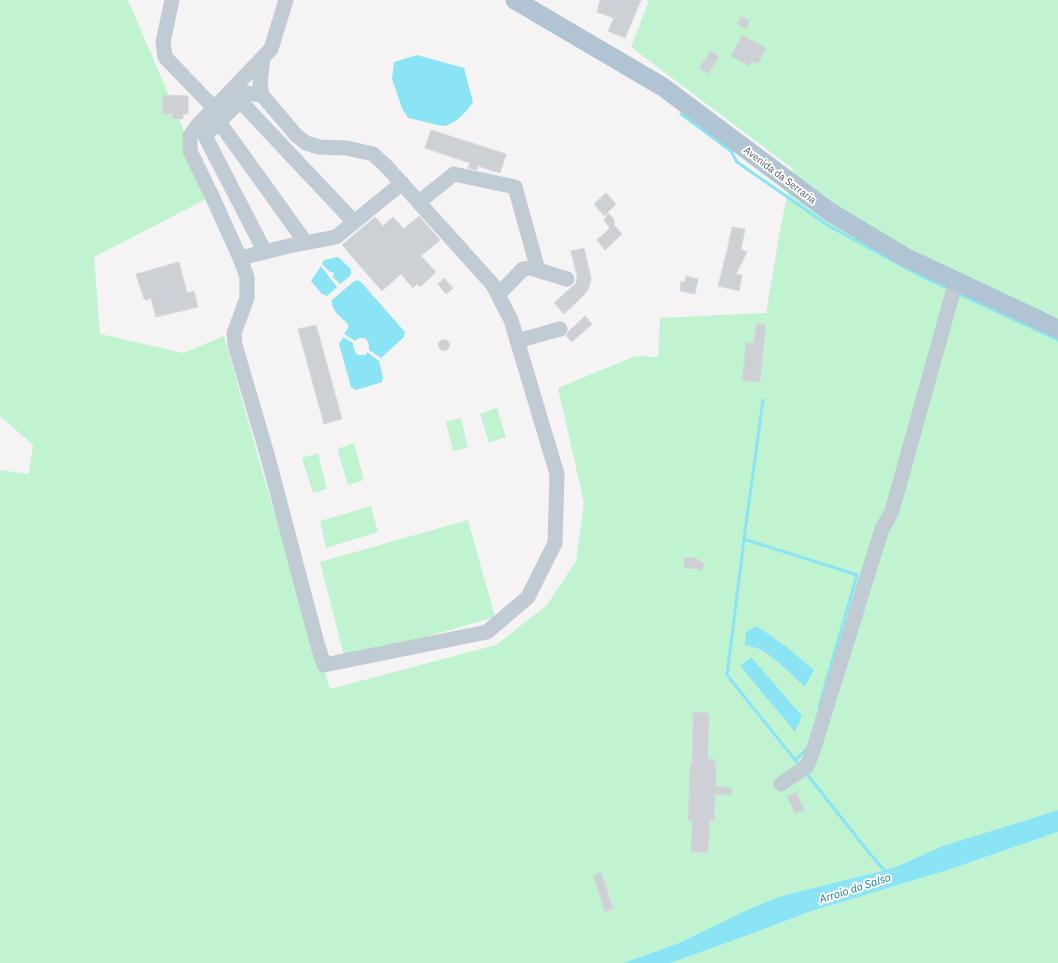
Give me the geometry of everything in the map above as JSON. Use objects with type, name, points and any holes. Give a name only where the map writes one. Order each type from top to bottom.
[{"type":"main road","name":"Avenida da Serraria","points":[[515,0],[664,87],[830,212],[905,257],[1058,329]]},
{"type":"street","points":[[172,0],[163,42],[165,57],[217,115],[306,243]]},
{"type":"street","points":[[264,252],[205,136],[231,91],[271,49],[286,0]]},
{"type":"street","points":[[262,58],[260,84],[262,95],[296,135],[306,143],[319,147],[347,148],[373,154],[402,183],[493,285],[511,320],[557,474],[555,542],[528,597],[486,632],[324,665],[236,345],[234,333],[247,298],[247,277],[212,196],[190,151],[190,136],[197,126],[235,106],[243,104],[354,222]]},
{"type":"street","points":[[231,91],[262,95]]},
{"type":"street","points":[[419,202],[454,174],[515,187],[538,270]]},
{"type":"street","points":[[240,258],[336,237],[402,183]]},
{"type":"street","points":[[498,295],[523,269],[531,268],[567,279]]},
{"type":"street","points":[[781,784],[807,766],[812,754],[882,529],[892,511],[956,281]]},
{"type":"street","points":[[517,340],[560,329]]},
{"type":"green space","points":[[0,0],[128,0],[212,196],[94,257],[100,334],[183,353],[224,336],[267,488],[330,689],[496,645],[547,605],[576,561],[584,503],[558,388],[636,356],[658,357],[660,318],[766,313],[781,225],[793,169],[631,47],[648,3],[647,0],[1058,0],[1058,810],[943,846],[893,868],[781,896],[747,910],[679,943],[623,963],[0,963],[0,470],[29,474],[33,445],[0,416]],"holes":[[[757,626],[788,648],[814,670],[805,687],[773,658],[752,646]],[[750,657],[802,716],[795,732],[740,666]]]},
{"type":"green space","points":[[497,408],[506,437],[489,443],[480,414]]},
{"type":"green space","points":[[461,418],[468,448],[453,451],[446,422]]},
{"type":"green space","points":[[354,443],[364,480],[348,485],[337,449]]},
{"type":"green space","points":[[318,453],[327,489],[313,493],[302,458]]},
{"type":"green space","points":[[371,506],[378,532],[326,548],[320,521]]},
{"type":"green space","points":[[468,520],[495,617],[345,660],[320,562]]},
{"type":"green space","points":[[1058,832],[1058,963],[670,963],[809,912],[948,870]]},
{"type":"water","points":[[417,55],[464,68],[473,102],[453,123],[444,126],[408,118],[402,108],[392,79],[394,62]]},
{"type":"water","points":[[338,257],[351,269],[350,276],[340,284],[333,277],[334,273],[330,272],[322,264],[324,260]]},
{"type":"water","points":[[321,266],[337,287],[327,296],[322,294],[311,281]]},
{"type":"water","points":[[357,280],[361,282],[405,332],[404,337],[381,358],[369,350],[365,338],[359,338],[355,341],[344,334],[348,328],[348,324],[337,314],[332,304],[332,300]]},
{"type":"water","points":[[343,337],[353,343],[354,349],[358,355],[366,355],[367,352],[379,361],[383,378],[382,382],[356,390],[351,387],[339,344]]},
{"type":"water","points":[[757,626],[788,648],[814,670],[805,687],[770,656],[753,647],[745,645],[746,632]]},
{"type":"water","points":[[751,657],[802,716],[795,732],[740,666]]},
{"type":"water","name":"Arroio do Salso","points":[[1058,810],[1058,832],[948,870],[809,912],[670,963],[623,963],[679,943],[747,910],[781,896],[893,868],[943,846]]},
{"type":"building","points":[[600,0],[641,0],[625,38],[608,31],[614,18],[597,12]]},
{"type":"building","points":[[741,16],[750,21],[746,29],[737,24]]},
{"type":"building","points":[[742,35],[766,48],[758,64],[752,61],[749,66],[731,56]]},
{"type":"building","points":[[710,51],[719,57],[708,74],[699,68]]},
{"type":"building","points":[[163,95],[188,96],[188,114],[183,114],[183,119],[173,119],[173,114],[162,114]]},
{"type":"building","points":[[431,130],[506,154],[500,173],[478,166],[477,170],[468,168],[470,163],[425,148]]},
{"type":"building","points":[[606,193],[616,204],[604,216],[594,204]]},
{"type":"building","points":[[608,213],[614,219],[614,225],[622,234],[605,250],[597,240],[610,228],[604,220]]},
{"type":"building","points":[[419,216],[440,240],[421,256],[436,272],[420,287],[417,284],[413,288],[401,274],[382,291],[342,245],[375,217],[383,226],[393,217],[404,229]]},
{"type":"building","points":[[732,227],[745,229],[741,249],[747,252],[736,274],[742,275],[739,291],[718,286]]},
{"type":"building","points":[[584,248],[591,278],[589,288],[583,296],[564,314],[554,303],[576,283],[577,277],[571,251]]},
{"type":"building","points":[[179,262],[187,293],[194,291],[198,307],[156,317],[151,298],[146,300],[144,299],[136,274]]},
{"type":"building","points":[[686,276],[698,279],[695,294],[680,291],[681,281],[685,282]]},
{"type":"building","points":[[444,278],[453,288],[446,294],[438,284]]},
{"type":"building","points":[[585,316],[592,324],[572,342],[566,336],[568,332]]},
{"type":"building","points":[[756,323],[766,325],[760,382],[742,381],[746,343],[754,343]]},
{"type":"building","points":[[316,325],[342,419],[324,424],[298,329]]},
{"type":"building","points":[[442,340],[446,340],[448,341],[448,349],[442,350],[439,347],[439,343]]},
{"type":"building","points":[[684,558],[696,558],[705,564],[701,571],[698,569],[684,568]]},
{"type":"building","points":[[693,712],[709,713],[708,759],[715,759],[714,765],[716,765],[716,786],[732,788],[731,795],[715,794],[714,821],[710,821],[708,853],[691,852],[692,820],[688,820],[690,765],[692,765]]},
{"type":"building","points":[[796,792],[804,810],[795,814],[787,796]]},
{"type":"building","points":[[601,872],[613,909],[605,912],[593,875]]},
{"type":"waterway","points":[[681,114],[731,151],[737,162],[829,226],[919,275],[949,289]]},
{"type":"waterway","points":[[957,293],[1058,340]]},
{"type":"waterway","points":[[763,400],[727,675],[800,766]]},
{"type":"waterway","points":[[744,539],[857,575],[819,707]]},
{"type":"waterway","points":[[795,760],[807,749]]},
{"type":"waterway","name":"Arroio do Salso","points":[[805,772],[886,872]]}]
